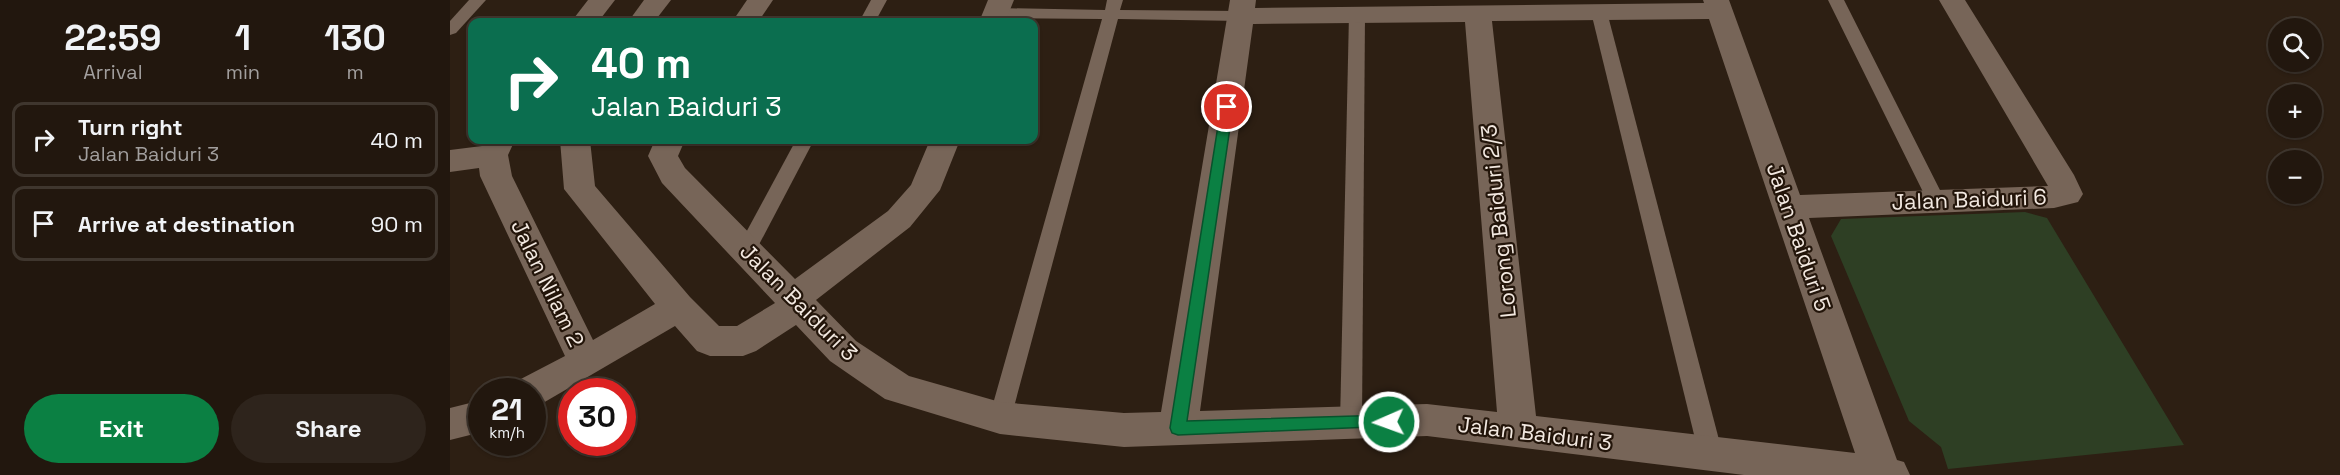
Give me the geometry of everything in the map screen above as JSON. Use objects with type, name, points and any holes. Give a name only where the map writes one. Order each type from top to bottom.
[{"type":"street","points":[[587,18],[602,0]]},
{"type":"street","points":[[644,18],[658,0]]},
{"type":"street","points":[[748,18],[760,0]]},
{"type":"street","name":"Jalan Baiduri 6","points":[[1788,207],[2054,197],[2067,194],[2063,183],[1952,0]]},
{"type":"street","points":[[1178,428],[1242,8],[1357,14],[1599,12],[1718,5]]},
{"type":"street","name":"Jalan Baiduri 5","points":[[1718,5],[1882,474]]},
{"type":"street","name":"Lorong Baiduri 2/3","points":[[1478,13],[1518,430]]},
{"type":"street","points":[[575,144],[580,189],[678,307],[710,341],[743,341],[796,302],[899,219],[924,190],[943,144]]},
{"type":"street","points":[[450,161],[496,147]]},
{"type":"street","name":"Jalan Nilam 2","points":[[496,147],[496,176],[586,362],[678,307]]},
{"type":"street","name":"Jalan Baiduri 3","points":[[666,148],[674,175],[843,351],[898,388],[1000,418],[1124,430],[1427,420],[1890,475]]},
{"type":"street","points":[[546,383],[586,362]]},
{"type":"street","points":[[450,424],[468,420]]},
{"type":"lane","points":[[450,30],[478,0]]},
{"type":"lane","points":[[869,18],[879,0]]},
{"type":"lane","points":[[1836,0],[1936,200]]},
{"type":"lane","points":[[997,12],[1113,7],[1242,8]]},
{"type":"lane","points":[[1000,418],[1113,7]]},
{"type":"lane","points":[[1599,12],[1711,454]]},
{"type":"lane","points":[[1351,423],[1357,14]]},
{"type":"lane","points":[[746,251],[803,144]]},
{"type":"green space","points":[[2025,212],[2047,218],[2184,445],[1948,469],[1941,447],[1909,421],[1831,236],[1841,219]]},
{"type":"route","points":[[1227,107],[1178,428],[1389,422]]}]
